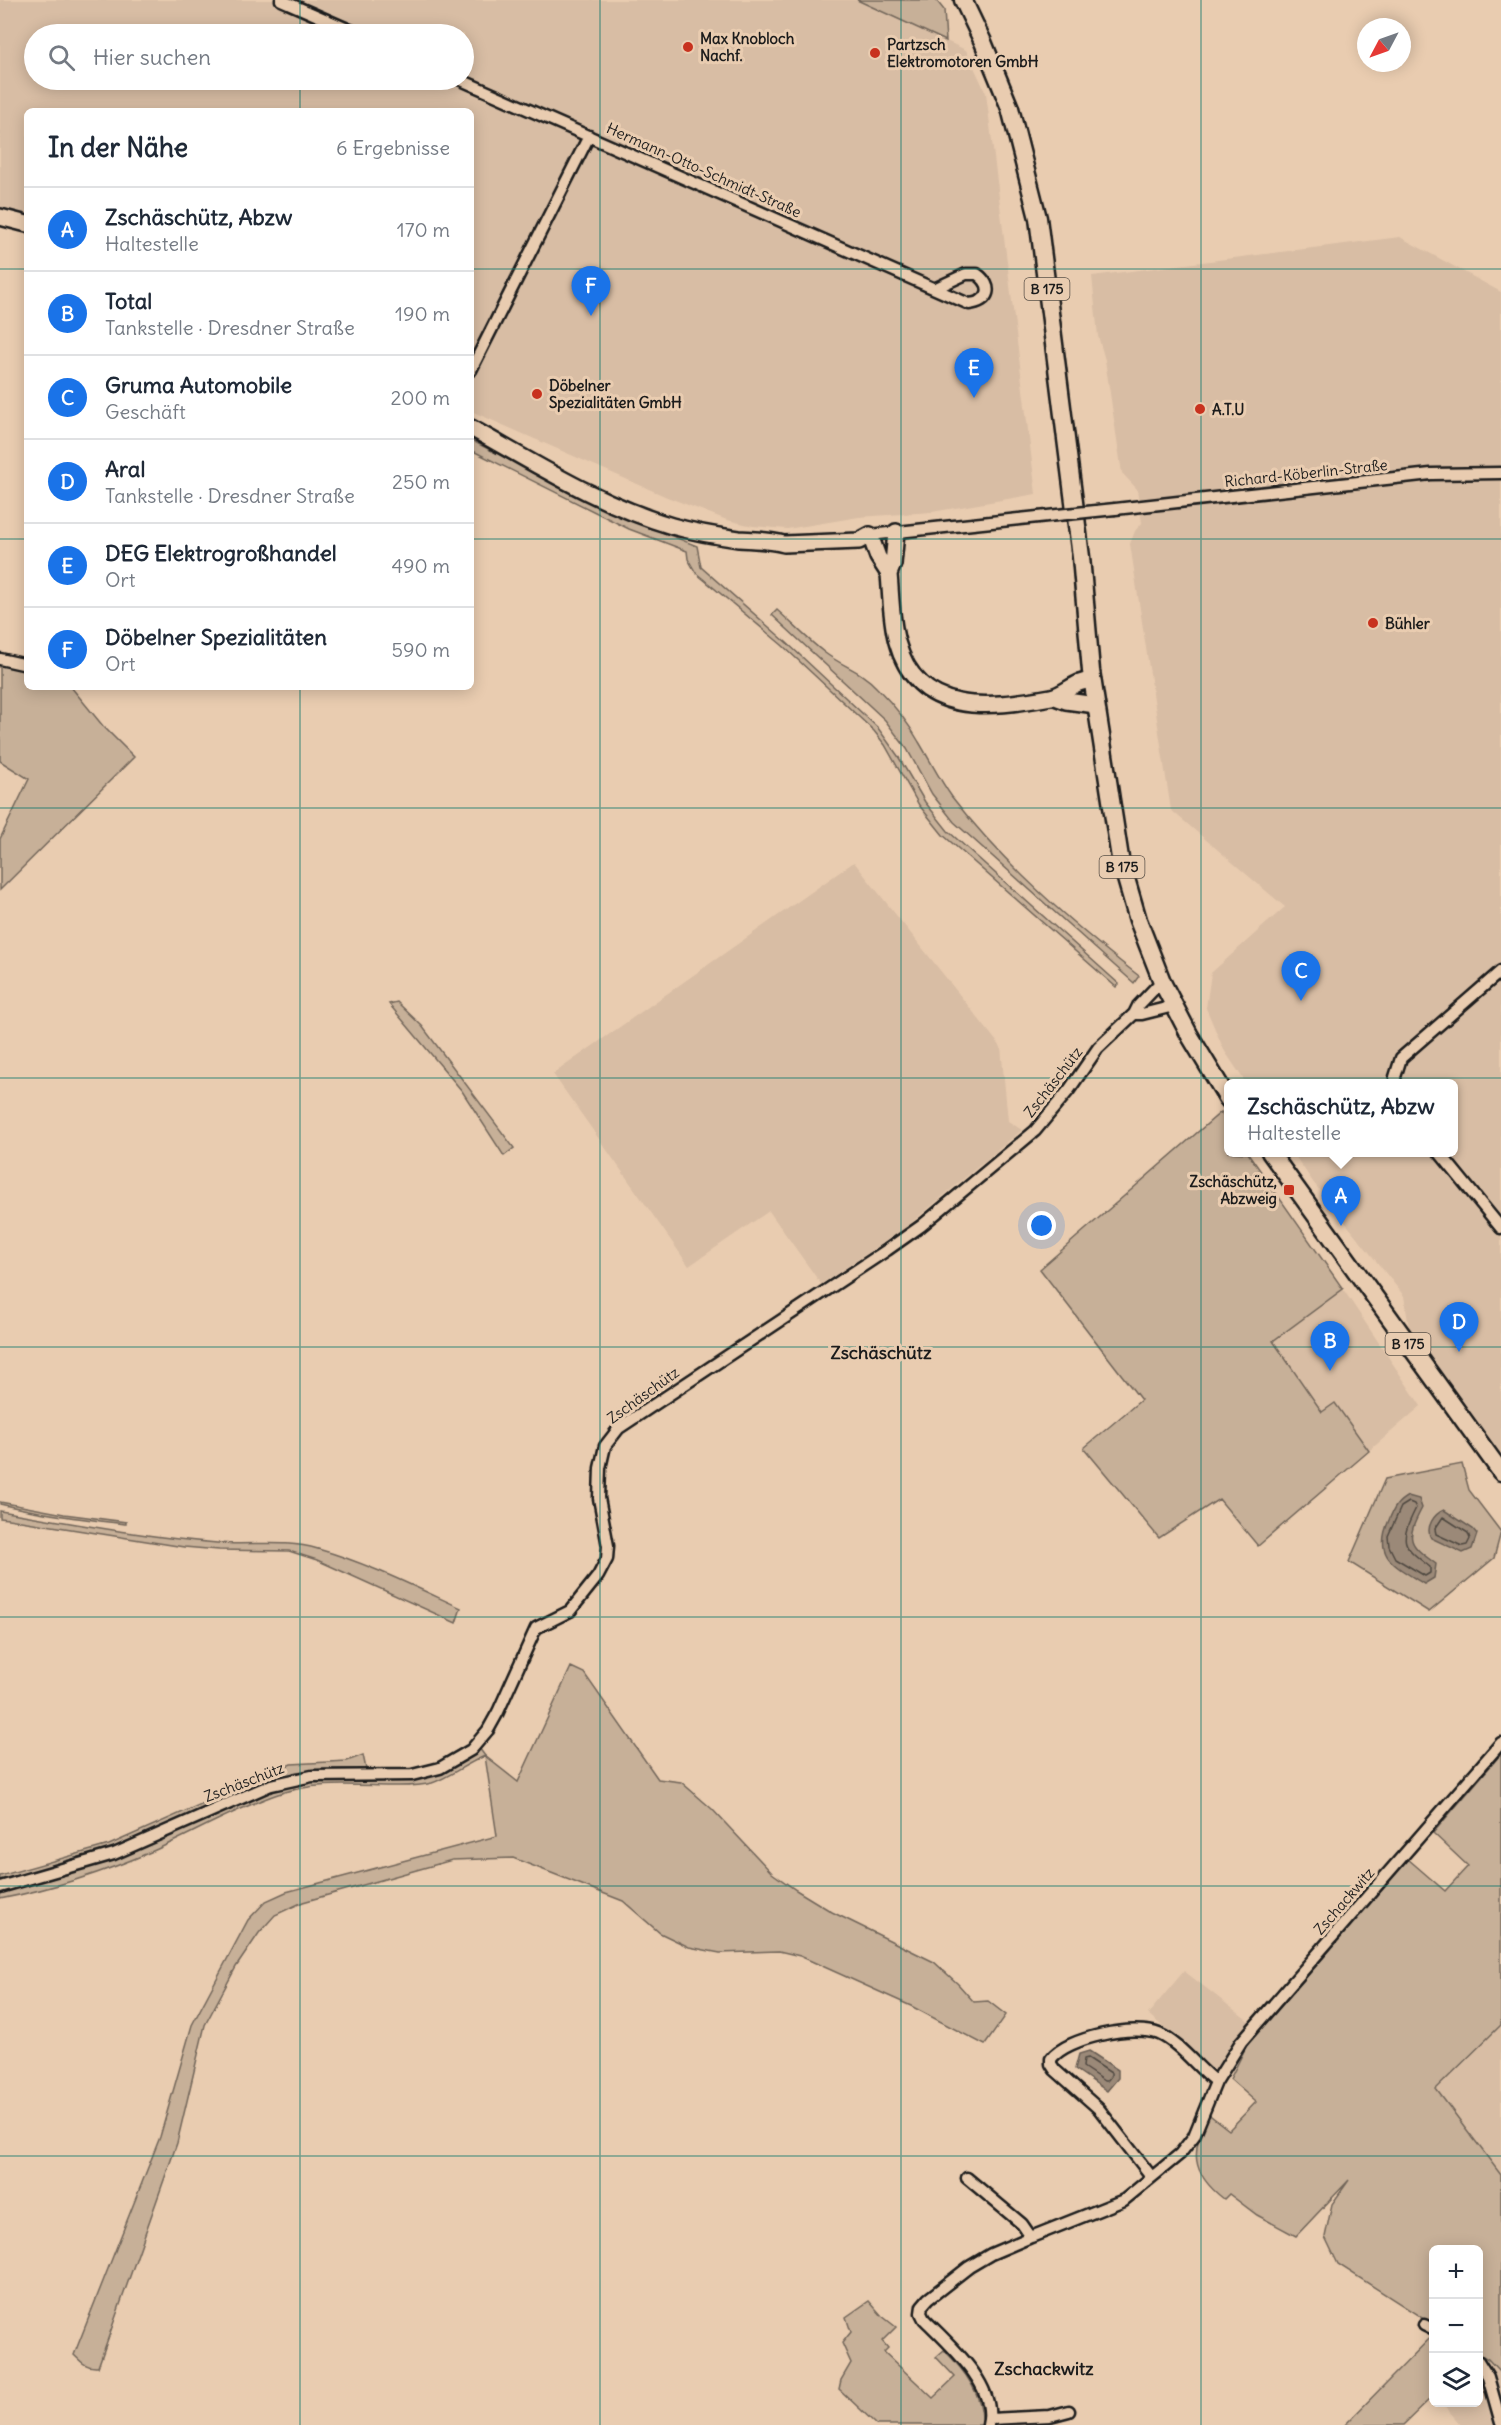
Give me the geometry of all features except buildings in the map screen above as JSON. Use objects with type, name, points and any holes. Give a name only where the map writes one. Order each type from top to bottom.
[{"type":"main road","name":"B 175","points":[[963,0],[1010,108],[1038,218],[1081,557],[1093,618],[1097,658],[1093,681],[1096,705],[1120,858],[1138,920],[1163,984],[1198,1050],[1224,1092]]},
{"type":"main road","name":"B 175","points":[[1198,1050],[1217,1069],[1224,1080]]},
{"type":"main road","name":"B 175","points":[[1274,1157],[1501,1472]]},
{"type":"street","points":[[281,0],[336,24]]},
{"type":"street","name":"Hermann-Otto-Schmidt-Straße","points":[[474,86],[936,288]]},
{"type":"street","points":[[474,363],[589,136]]},
{"type":"street","points":[[0,216],[24,223]]},
{"type":"street","points":[[474,430],[583,490],[633,513],[691,531],[774,541],[855,531],[870,535],[878,557],[889,574]]},
{"type":"street","name":"Richard-Köberlin-Straße","points":[[870,535],[1431,474],[1501,473]]},
{"type":"street","points":[[896,532],[889,574],[896,641],[916,679],[934,694],[964,704],[986,705],[1055,697],[1066,701],[1096,705]]},
{"type":"street","points":[[0,659],[24,664]]},
{"type":"street","points":[[1055,697],[1070,687],[1087,680],[1093,681]]},
{"type":"street","points":[[1395,1079],[1401,1058],[1501,971]]},
{"type":"street","name":"Zschäschütz","points":[[0,1887],[114,1854],[272,1785],[327,1775],[412,1775],[440,1768],[471,1750],[489,1730],[536,1628],[570,1611],[598,1576],[607,1559],[608,1546],[599,1498],[600,1468],[605,1446],[619,1428],[921,1226],[1035,1131],[1069,1090],[1098,1048],[1134,1014],[1138,1006],[1157,986],[1163,984]]},
{"type":"street","points":[[1134,1014],[1174,1006]]},
{"type":"street","points":[[1443,1157],[1501,1228]]},
{"type":"street","name":"Zschackwitz","points":[[1069,2411],[1050,2416],[989,2422],[987,2400],[979,2382],[960,2355],[924,2319],[921,2313],[922,2306],[943,2286],[991,2254],[1117,2203],[1133,2194],[1151,2176],[1180,2154],[1194,2136],[1216,2082],[1241,2042],[1501,1743]]},
{"type":"street","points":[[1151,2176],[1099,2109],[1055,2070],[1051,2059],[1066,2045],[1080,2039],[1146,2031],[1167,2038],[1216,2082]]},
{"type":"street","points":[[967,2178],[1022,2224],[1031,2237]]},
{"type":"street","points":[[1483,2369],[1501,2423]]},
{"type":"shaded area","points":[[0,0],[856,0],[966,50],[986,93],[1036,494],[932,512],[859,517],[787,529],[753,526],[727,520],[667,497],[474,412],[474,108],[24,108],[24,216],[0,210]]},
{"type":"shaded area","points":[[857,0],[936,0],[944,10],[946,41]]},
{"type":"shaded area","points":[[1400,237],[1501,292],[1501,1459],[1410,1334],[1404,1296],[1296,1157],[1458,1157],[1458,1079],[1243,1079],[1224,1050],[1206,1008],[1211,973],[1285,907],[1171,810],[1130,544],[1135,531],[1142,523],[1137,489],[1122,473],[1105,360],[1098,336],[1092,276]]},
{"type":"shaded area","points":[[474,442],[602,508],[697,546],[701,567],[878,728],[898,756],[925,802],[948,831],[1119,984],[1116,987],[943,835],[919,805],[885,745],[874,731],[782,645],[696,573],[688,559],[687,551],[629,529],[474,452]]},
{"type":"shaded area","points":[[777,610],[825,653],[865,677],[883,694],[910,727],[947,790],[972,822],[1040,892],[1089,936],[1139,976],[1134,983],[954,822],[932,794],[907,749],[885,720],[772,615]]},
{"type":"shaded area","points":[[0,662],[24,667],[24,690],[73,690],[103,726],[134,757],[0,890],[0,839],[29,779],[0,761]]},
{"type":"shaded area","points":[[854,862],[1001,1047],[1008,1121],[1022,1130],[905,1228],[821,1284],[769,1211],[689,1266],[553,1074]]},
{"type":"shaded area","points":[[397,1002],[422,1026],[514,1148],[504,1156],[462,1091],[389,1004]]},
{"type":"shaded area","points":[[1221,1112],[1224,1117],[1224,1157],[1251,1157],[1343,1289],[1273,1341],[1322,1412],[1335,1403],[1369,1451],[1258,1546],[1219,1499],[1159,1538],[1084,1448],[1141,1400],[1040,1269]]},
{"type":"shaded area","points":[[1343,1289],[1421,1406],[1369,1451],[1335,1403],[1322,1412],[1273,1341]]},
{"type":"shaded area","points":[[1462,1464],[1469,1490],[1501,1532],[1494,1558],[1429,1612],[1349,1562],[1385,1479]]},
{"type":"shaded area","points":[[0,1502],[64,1514],[126,1522],[126,1524],[47,1513],[0,1504]]},
{"type":"shaded area","points":[[0,1511],[162,1537],[229,1544],[280,1543],[306,1546],[373,1568],[461,1608],[456,1623],[317,1560],[289,1551],[184,1547],[0,1518]]},
{"type":"shaded area","points":[[571,1667],[584,1673],[658,1779],[681,1782],[712,1809],[772,1873],[832,1912],[934,1962],[974,2002],[988,2001],[1006,2015],[985,2045],[911,2006],[800,1956],[779,1951],[720,1953],[689,1947],[660,1933],[623,1901],[513,1858],[452,1860],[303,1902],[275,1915],[259,1933],[236,1967],[205,2025],[177,2143],[98,2367],[85,2364],[74,2355],[160,2137],[192,2025],[248,1920],[266,1901],[286,1892],[497,1836],[485,1756],[518,1782]]},
{"type":"shaded area","points":[[479,1748],[485,1756],[427,1784],[318,1786],[291,1790],[246,1807],[135,1859],[58,1885],[0,1899],[0,1890],[80,1869],[273,1789],[300,1781],[411,1779]]},
{"type":"shaded area","points":[[1501,1754],[1501,2025],[1436,2089],[1501,2175],[1501,2373],[1483,2356],[1483,2245],[1429,2245],[1429,2322],[1338,2264],[1325,2237],[1332,2204],[1349,2180],[1296,2236],[1257,2215],[1229,2194],[1224,2199],[1204,2180],[1197,2160],[1198,2139],[1207,2113],[1229,2130],[1256,2102],[1230,2079],[1248,2043],[1408,1859],[1445,1891],[1468,1866],[1433,1833]]},
{"type":"shaded area","points":[[363,1755],[366,1769],[296,1772],[207,1807],[111,1850],[0,1882],[0,1876],[109,1845],[291,1764],[347,1761]]},
{"type":"shaded area","points":[[1184,1971],[1250,2022],[1215,2071],[1148,2014]]},
{"type":"shaded area","points":[[1501,2025],[1501,2175],[1436,2089]]},
{"type":"shaded area","points":[[869,2301],[896,2327],[882,2341],[888,2348],[884,2352],[933,2398],[955,2377],[936,2357],[944,2350],[959,2366],[976,2393],[980,2403],[982,2425],[877,2425],[839,2389],[841,2380],[851,2363],[842,2343],[851,2332],[846,2317]]},
{"type":"shaded area","points":[[1429,2339],[1429,2400],[1403,2425],[1345,2425]]},
{"type":"shaded area","points":[[1483,2359],[1488,2359],[1501,2373],[1501,2425],[1461,2425],[1445,2407],[1483,2407]]},
{"type":"water","points":[[1408,1496],[1419,1499],[1422,1508],[1413,1527],[1412,1540],[1420,1551],[1436,1564],[1434,1578],[1424,1584],[1396,1566],[1385,1552],[1383,1544],[1384,1533],[1393,1512],[1398,1503]]},
{"type":"water","points":[[1444,1510],[1477,1534],[1472,1549],[1463,1553],[1431,1538],[1430,1525]]},
{"type":"water","points":[[1089,2051],[1118,2070],[1118,2078],[1107,2091],[1075,2069],[1079,2054]]},
{"type":"place","name":"Max Knobloch Nachf.","points":[[688,47]]},
{"type":"place","name":"Partzsch Elektromotoren GmbH","points":[[875,53]]},
{"type":"place","name":"Döbelner Spezialitäten","points":[[591,316]]},
{"type":"place","name":"Döbelner Spezialitäten GmbH","points":[[537,394]]},
{"type":"place","name":"DEG Elektrogroßhandel","points":[[974,398]]},
{"type":"place","name":"A.T.U","points":[[1200,409]]},
{"type":"place","name":"Bühler","points":[[1373,623]]},
{"type":"place","name":"Gruma Automobile","points":[[1301,1001]]},
{"type":"place","name":"Zschäschütz, Abzweig","points":[[1289,1190]]},
{"type":"place","name":"Zschäschütz, Abzw","points":[[1341,1226]]},
{"type":"place","name":"Aral","points":[[1459,1352]]},
{"type":"place","name":"Total","points":[[1330,1371]]},
{"type":"district","name":"Zschäschütz","points":[[881,1352]]},
{"type":"district","name":"Zschackwitz","points":[[1044,2368]]}]
